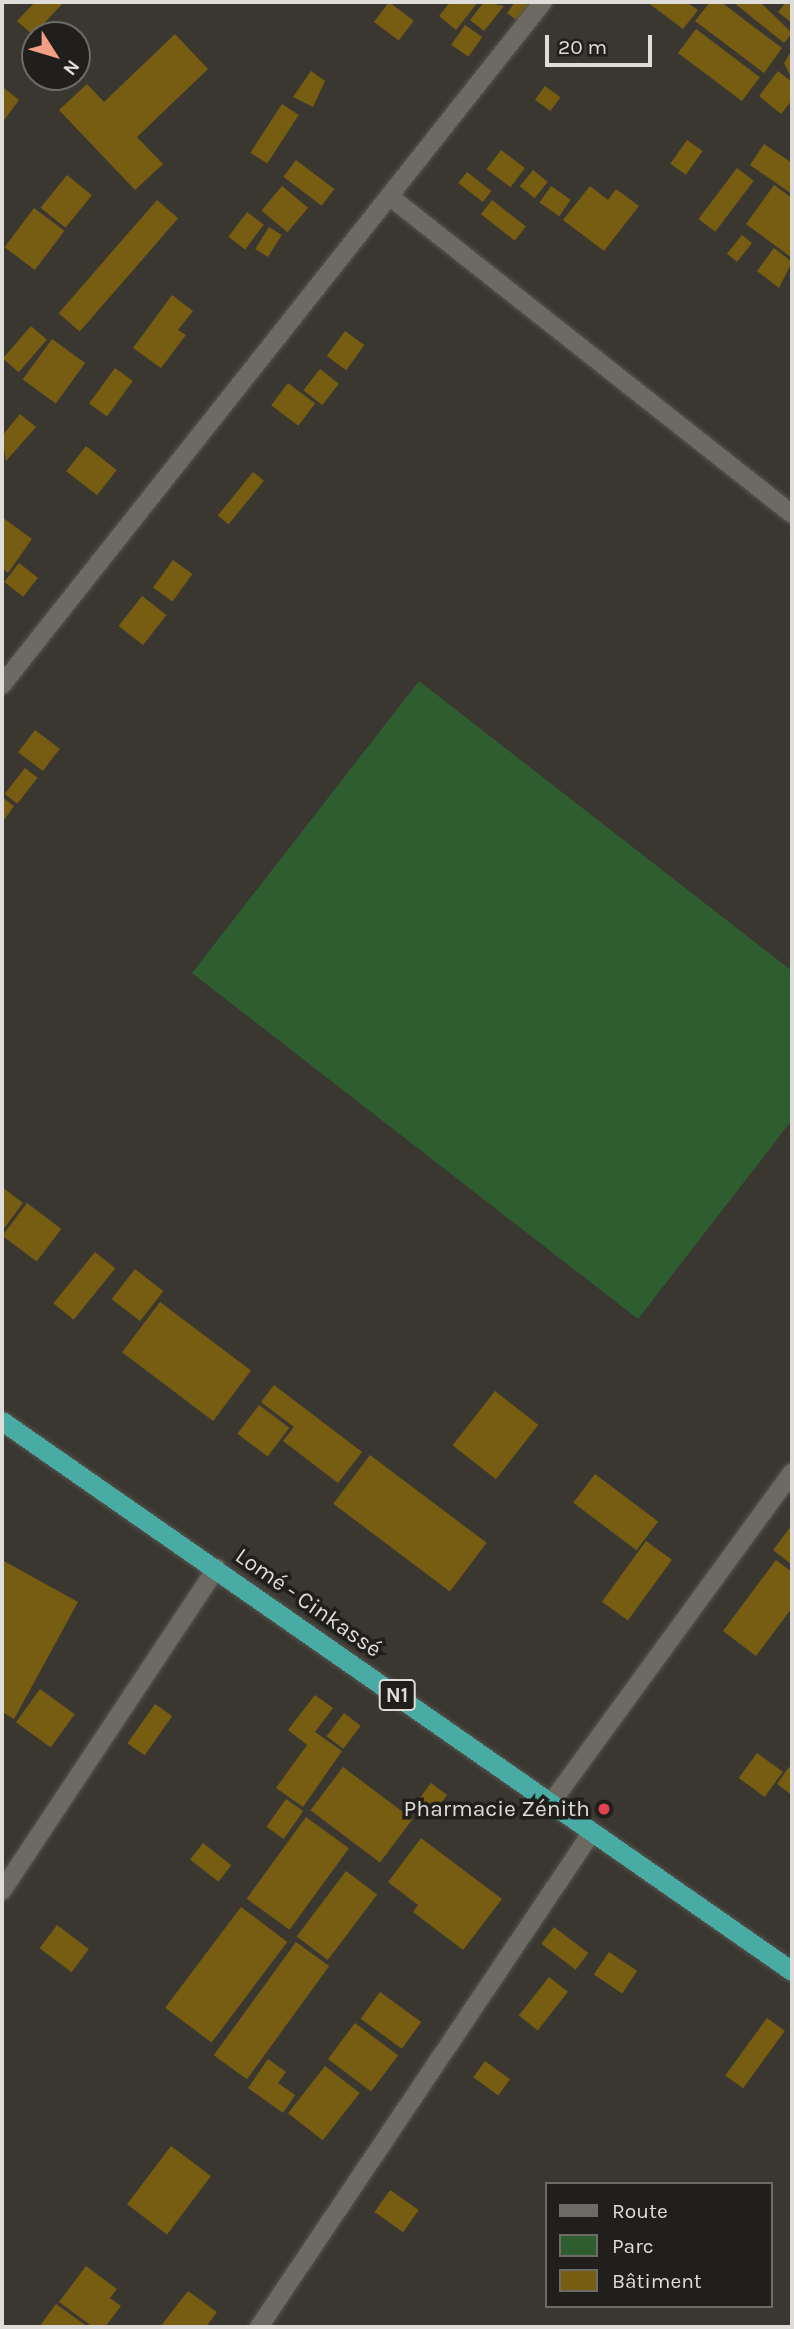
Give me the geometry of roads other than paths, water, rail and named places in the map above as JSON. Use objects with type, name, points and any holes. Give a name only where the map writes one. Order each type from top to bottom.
[{"type":"highway","name":"Lomé - Cinkassé","points":[[2,1421],[217,1568],[792,1971]]},
{"type":"street","points":[[2,685],[543,2]]},
{"type":"street","points":[[388,196],[792,514]]},
{"type":"street","points":[[551,1803],[792,1473]]},
{"type":"street","points":[[2,1891],[217,1568]]},
{"type":"street","points":[[259,2327],[592,1832]]},
{"type":"place","name":"Pharmacie Zénith","points":[[604,1809]]}]
